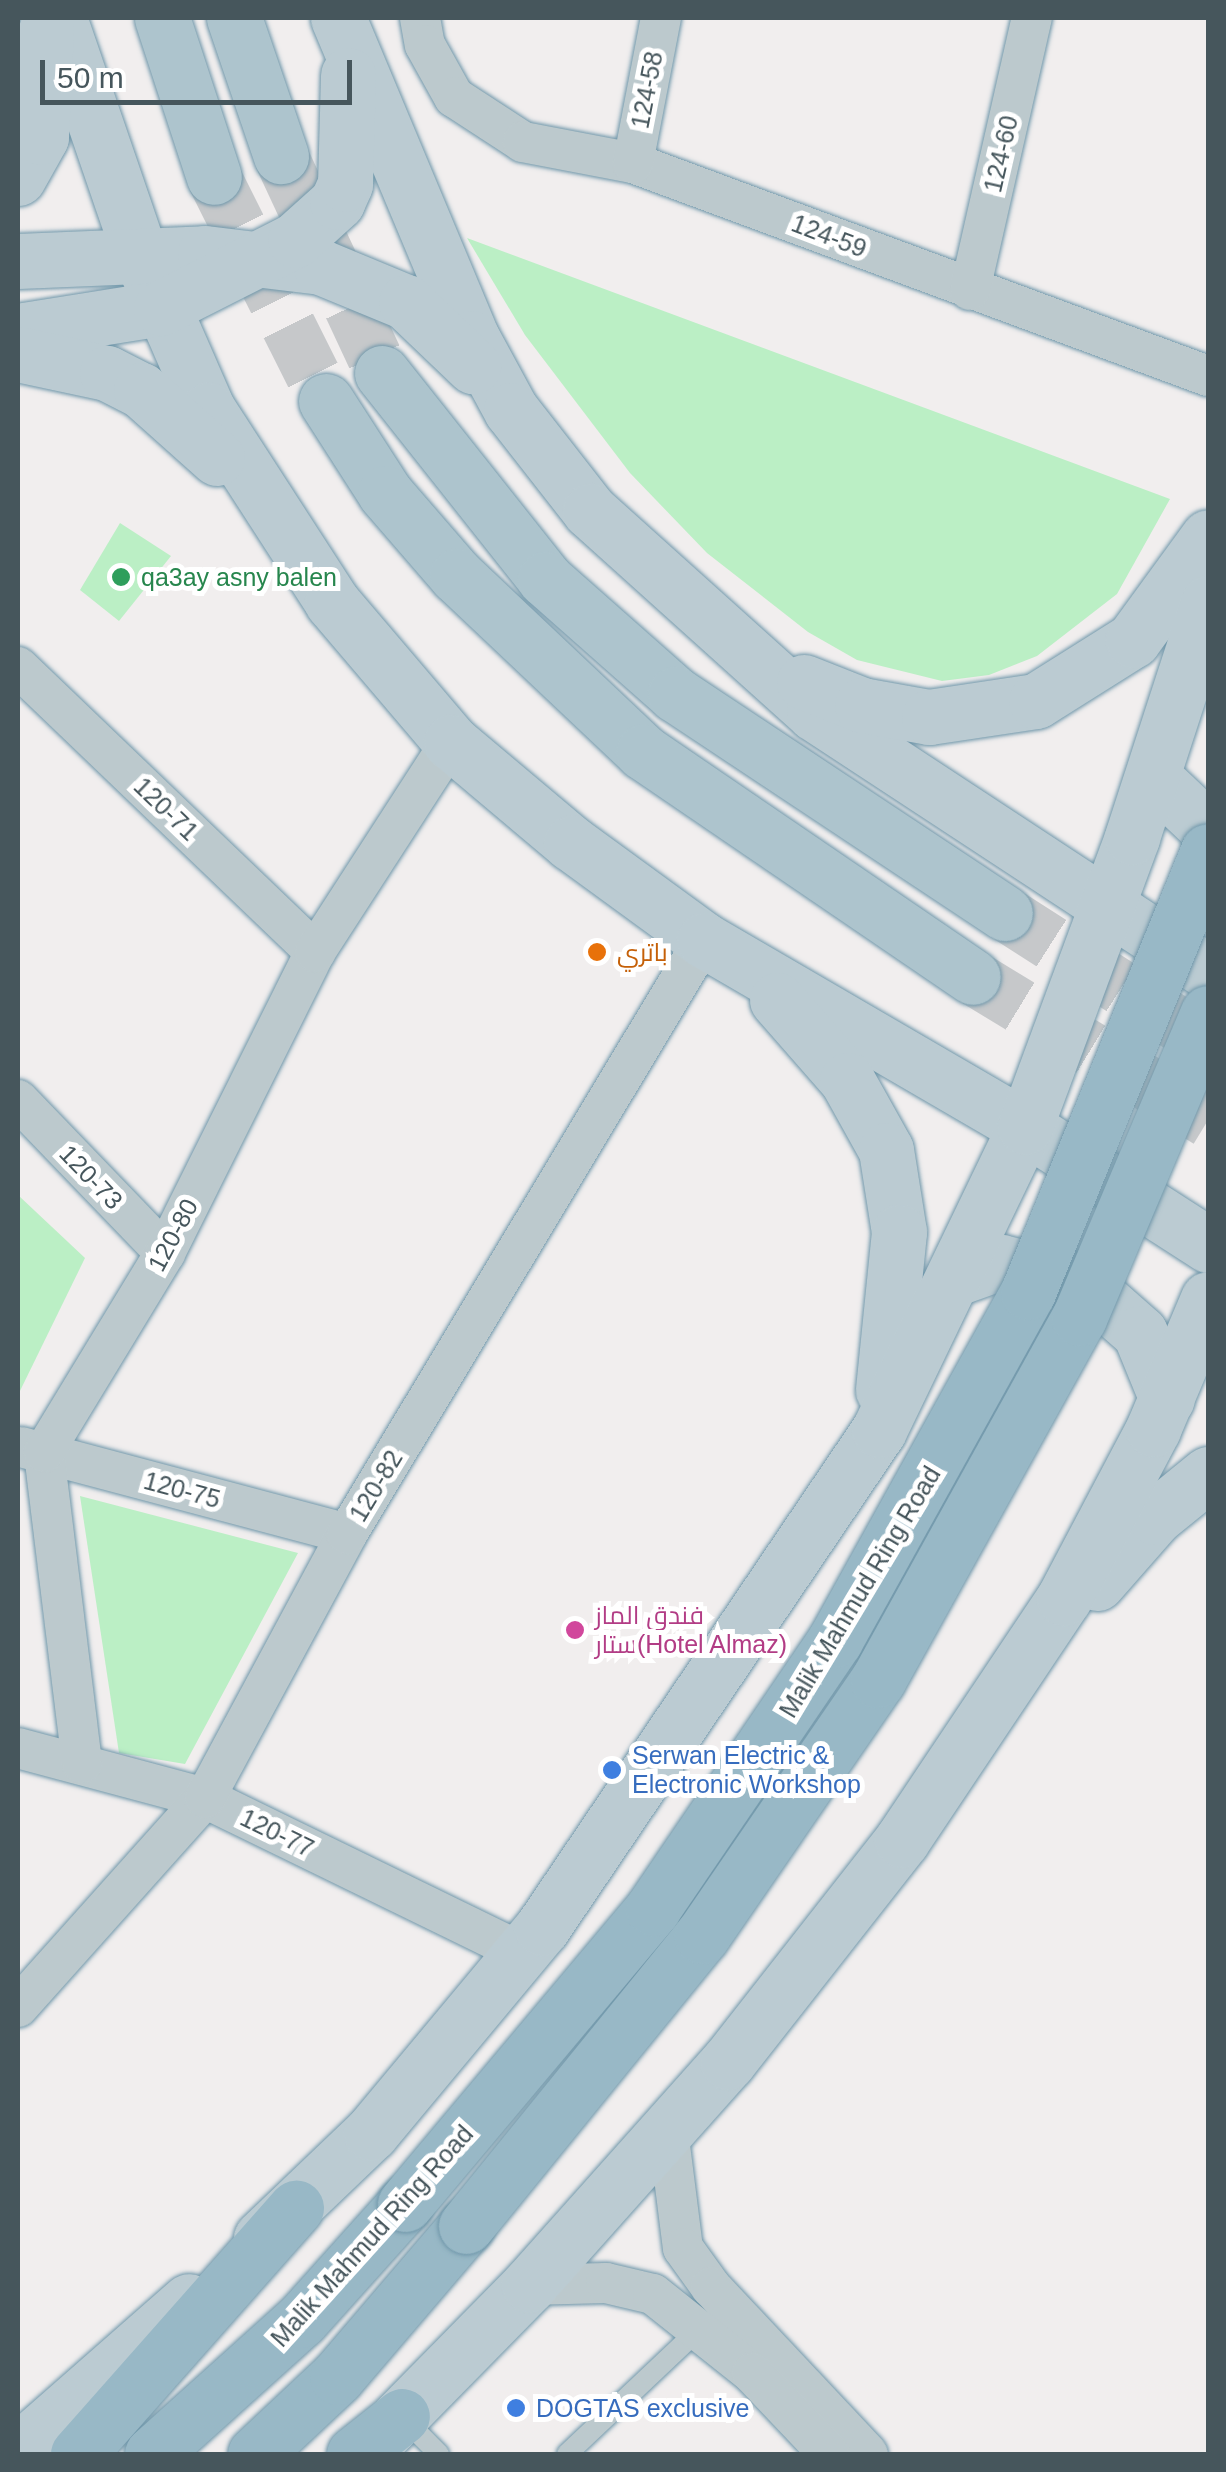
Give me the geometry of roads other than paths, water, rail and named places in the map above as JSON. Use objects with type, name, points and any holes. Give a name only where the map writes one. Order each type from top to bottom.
[{"type":"highway","name":"Malik Mahmud Ring Road","points":[[152,2454],[301,2320],[405,2204],[652,1908],[835,1640],[1028,1292],[1208,851]]},
{"type":"highway","points":[[255,2454],[337,2377],[466,2226],[702,1936],[878,1680],[1079,1318],[1208,1013]]},
{"type":"highway","points":[[78,2454],[296,2208]]},
{"type":"highway","points":[[354,2454],[402,2416]]},
{"type":"main road","points":[[18,178],[42,138],[46,18]]},
{"type":"main road","points":[[59,18],[141,257],[208,410],[332,602],[450,742],[572,844],[727,953],[1025,1128],[1208,1245]]},
{"type":"main road","points":[[162,18],[214,177]]},
{"type":"main road","points":[[234,18],[281,156]]},
{"type":"main road","points":[[18,331],[162,308],[266,260],[324,215],[346,184],[342,32]]},
{"type":"main road","points":[[342,32],[472,338],[511,410]]},
{"type":"main road","points":[[18,261],[96,253],[141,257],[205,253],[358,278],[406,302],[511,410],[590,510],[756,663],[850,739],[943,793],[1208,972]]},
{"type":"main road","points":[[18,354],[107,374],[141,390],[230,470],[288,538]]},
{"type":"main road","points":[[382,373],[545,579],[675,694],[1005,913]]},
{"type":"main road","points":[[326,401],[385,493],[457,576],[642,752],[972,977]]},
{"type":"main road","points":[[756,663],[895,712],[929,717],[1008,710],[1071,685],[1132,640],[1208,537]]},
{"type":"main road","points":[[18,2451],[296,2208],[370,2134],[522,1953],[879,1430],[1025,1128],[1153,777],[1208,603]]},
{"type":"main road","points":[[1153,777],[1208,829]]},
{"type":"main road","points":[[727,953],[847,1080],[886,1150],[899,1232],[879,1430]]},
{"type":"main road","points":[[953,1279],[1001,1262],[1082,1282],[1140,1333],[1167,1399]]},
{"type":"main road","points":[[902,1840],[1064,1598],[1167,1399],[1208,1300]]},
{"type":"main road","points":[[362,2454],[529,2284],[668,2130],[819,1952],[1114,1560],[1208,1474]]},
{"type":"street","name":"124-59","points":[[420,18],[425,45],[454,97],[523,142],[633,163],[1208,376]]},
{"type":"street","name":"124-58","points":[[633,163],[661,18]]},
{"type":"street","name":"124-60","points":[[970,290],[1032,18]]},
{"type":"street","name":"120-71","points":[[18,667],[315,952]]},
{"type":"street","name":"120-80","points":[[31,1449],[166,1253],[315,952],[450,742]]},
{"type":"street","name":"120-82","points":[[18,2007],[205,1798],[347,1534],[727,953]]},
{"type":"street","name":"120-73","points":[[18,1100],[166,1253]]},
{"type":"street","name":"120-75","points":[[31,1449],[347,1534]]},
{"type":"street","points":[[31,1449],[82,1763]]},
{"type":"street","name":"120-77","points":[[18,1748],[205,1798],[522,1953]]},
{"type":"street","points":[[668,2130],[674,2212],[689,2257],[868,2454]]},
{"type":"street","points":[[529,2284],[630,2285],[653,2294],[752,2373],[829,2454]]},
{"type":"lane","points":[[567,2454],[698,2330]]},
{"type":"lane","points":[[402,2416],[439,2454]]},
{"type":"tunnel","points":[[281,156],[382,373]]},
{"type":"tunnel","points":[[214,177],[326,401]]},
{"type":"tunnel","points":[[1005,913],[1208,1043]]},
{"type":"tunnel","points":[[973,977],[1208,1120]]},
{"type":"place","name":"qa3ay asny balen","points":[[121,577]]},
{"type":"place","name":"باتري","points":[[597,952]]},
{"type":"place","name":"فندق الماز ستار(Hotel Almaz)","points":[[575,1630]]},
{"type":"place","name":"Serwan Electric & Electronic Workshop","points":[[612,1770]]},
{"type":"place","name":"DOGTAS exclusive","points":[[516,2408]]}]
